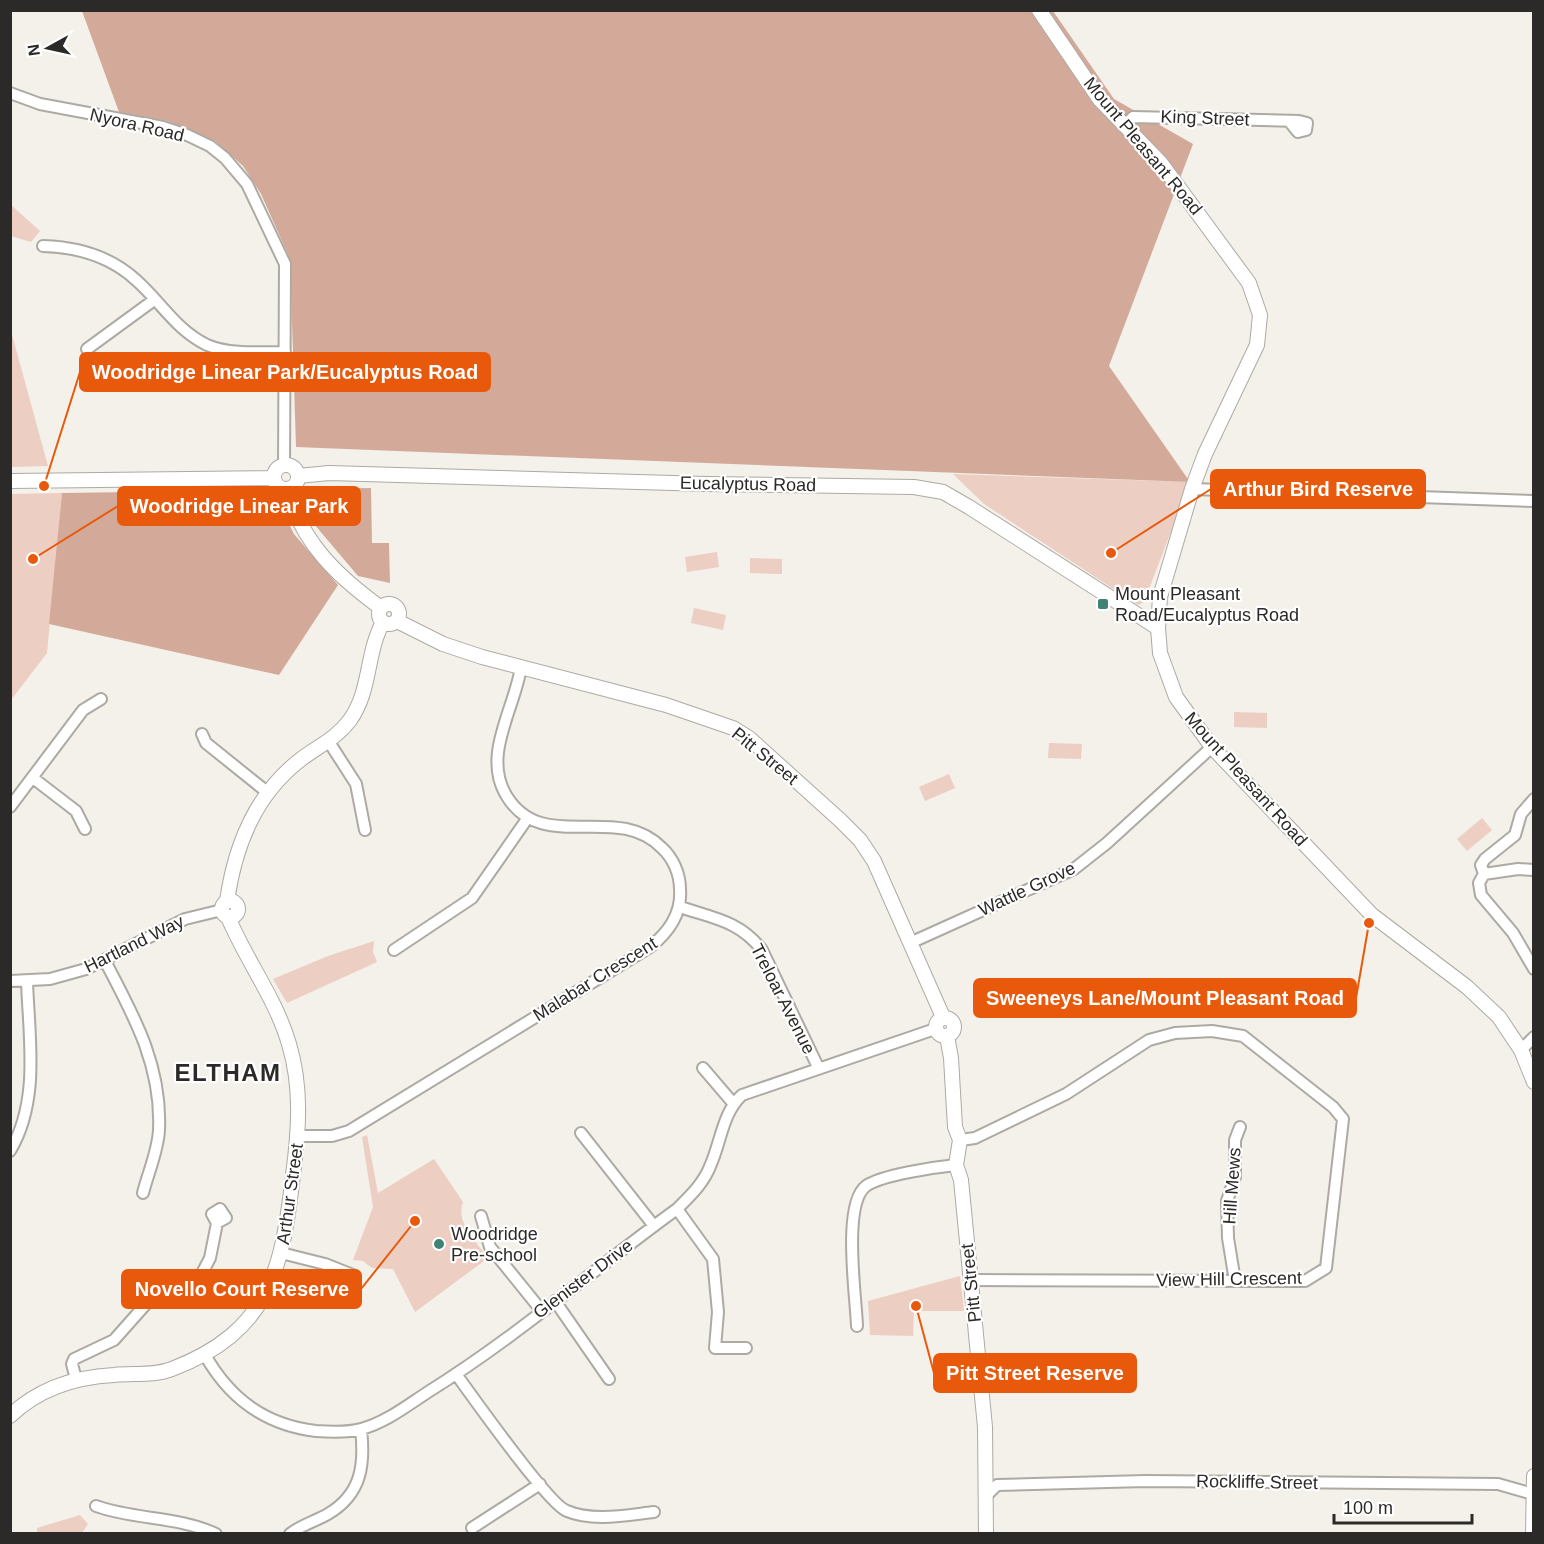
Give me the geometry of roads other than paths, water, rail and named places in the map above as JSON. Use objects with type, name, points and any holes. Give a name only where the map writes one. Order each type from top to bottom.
[{"type":"street","name":"Mount Pleasant Road","points":[[1039,10],[1100,100],[1160,162],[1249,283],[1260,315],[1257,345],[1205,454],[1192,489],[1160,597],[1158,627],[1160,653],[1176,697],[1212,747],[1372,915],[1483,1001],[1499,1017],[1521,1050],[1533,1082]]},
{"type":"street","name":"Nyora Road","points":[[10,93],[40,104],[163,127],[210,146],[225,158],[247,184],[285,264],[284,465]]},
{"type":"street","name":"King Street","points":[[1124,126],[1133,117],[1161,116],[1289,121]]},
{"type":"street","points":[[43,246],[69,246],[98,256],[137,280],[186,332],[209,345],[236,351],[285,352]]},
{"type":"street","points":[[87,349],[154,300]]},
{"type":"street","points":[[284,465],[294,468],[298,476],[295,485],[287,489],[279,488],[273,478],[276,469],[284,465]]},
{"type":"street","name":"Eucalyptus Road","points":[[298,476],[329,473],[707,484],[914,487],[943,492],[1158,627]]},
{"type":"street","points":[[10,481],[273,478]]},
{"type":"street","points":[[287,489],[302,530],[348,584],[382,615]]},
{"type":"street","points":[[1192,489],[1533,501]]},
{"type":"street","name":"Pitt Street","points":[[382,615],[392,624],[397,621],[443,644],[710,719],[749,738],[860,840],[874,861],[910,943],[942,1027],[951,1058],[956,1127],[960,1140],[956,1165],[961,1180],[985,1426],[986,1533]]},
{"type":"street","name":"Arthur Street","points":[[10,1416],[44,1392],[76,1379],[151,1374],[169,1370],[205,1355],[239,1329],[254,1312],[275,1274],[281,1253],[298,1136],[297,1084],[290,1046],[282,1021],[244,951],[229,909],[232,873],[243,835],[267,792],[303,757],[329,742],[341,731],[359,705],[382,615]]},
{"type":"street","points":[[521,667],[497,753],[497,768],[505,794],[527,819],[552,826],[619,826],[641,831],[667,853],[676,869],[680,887],[680,907]]},
{"type":"street","points":[[10,807],[83,710],[101,699]]},
{"type":"street","points":[[202,734],[206,743],[267,792]]},
{"type":"street","points":[[329,742],[356,784],[365,830]]},
{"type":"street","name":"Wattle Grove","points":[[910,943],[1074,869],[1107,843],[1212,747]]},
{"type":"street","points":[[33,777],[76,812],[85,829]]},
{"type":"street","points":[[1533,799],[1521,814],[1515,835],[1485,859],[1481,865],[1484,874],[1479,883],[1481,895],[1513,933],[1533,969]]},
{"type":"street","points":[[394,950],[472,898],[527,819]]},
{"type":"street","points":[[1484,874],[1518,869],[1533,870]]},
{"type":"street","name":"Treloar Avenue","points":[[680,907],[732,924],[743,929],[754,940],[762,950],[818,1067]]},
{"type":"street","name":"Malabar Crescent","points":[[298,1136],[332,1136],[349,1131],[650,947],[662,937],[680,907]]},
{"type":"street","name":"Hartland Way","points":[[10,981],[27,982],[66,975],[105,962],[177,922],[229,909]]},
{"type":"street","points":[[105,962],[137,1022],[150,1053],[158,1086],[159,1132],[143,1193]]},
{"type":"street","points":[[10,1151],[22,1126],[28,1104],[30,1081],[27,982]]},
{"type":"street","points":[[703,1068],[733,1103],[751,1090],[942,1027]]},
{"type":"street","name":"View Hill Crescent","points":[[960,1140],[975,1138],[1066,1094],[1159,1035],[1212,1031],[1243,1036],[1333,1107],[1343,1119],[1326,1268],[1305,1281],[971,1280]]},
{"type":"street","points":[[1521,1050],[1533,1037]]},
{"type":"street","name":"Glenister Drive","points":[[205,1355],[233,1394],[253,1411],[273,1422],[298,1429],[324,1431],[361,1429],[395,1413],[456,1374],[677,1209],[699,1187],[711,1165],[733,1103]]},
{"type":"street","name":"Hill Mews","points":[[1235,1281],[1228,1238],[1227,1201],[1235,1177],[1235,1140],[1240,1127]]},
{"type":"street","points":[[581,1133],[654,1226]]},
{"type":"street","points":[[857,1326],[852,1217],[858,1195],[873,1182],[956,1165]]},
{"type":"street","points":[[677,1209],[712,1259],[718,1312],[715,1348],[746,1348]]},
{"type":"street","points":[[481,1216],[490,1246],[541,1310]]},
{"type":"street","points":[[76,1379],[72,1364],[75,1359],[114,1340],[154,1295],[199,1279],[210,1258],[217,1223]]},
{"type":"street","points":[[281,1253],[325,1264],[355,1276]]},
{"type":"street","points":[[555,1301],[609,1379]]},
{"type":"street","points":[[456,1374],[540,1484],[565,1511],[585,1515],[617,1516],[654,1512]]},
{"type":"street","points":[[290,1533],[330,1513],[354,1488],[364,1459],[361,1429]]},
{"type":"street","points":[[1533,1476],[1533,1533]]},
{"type":"street","name":"Rockliffe Street","points":[[985,1497],[997,1485],[1145,1481],[1498,1484],[1533,1494]]},
{"type":"street","points":[[471,1528],[540,1484]]},
{"type":"street","points":[[96,1506],[122,1515],[183,1523],[216,1533]]},
{"type":"place","name":"Woodridge Linear Park/Eucalyptus Road","points":[[44,486]]},
{"type":"place","name":"Arthur Bird Reserve","points":[[1111,553]]},
{"type":"place","name":"Woodridge Linear Park","points":[[33,559]]},
{"type":"place","name":"Mount Pleasant Road/Eucalyptus Road","points":[[1103,604]]},
{"type":"place","name":"Sweeneys Lane/Mount Pleasant Road","points":[[1369,923]]},
{"type":"place","name":"Novello Court Reserve","points":[[415,1221]]},
{"type":"place","name":"Woodridge Pre-school","points":[[439,1244]]},
{"type":"place","name":"Pitt Street Reserve","points":[[916,1306]]},
{"type":"district","name":"ELTHAM","points":[[228,1073]]}]
